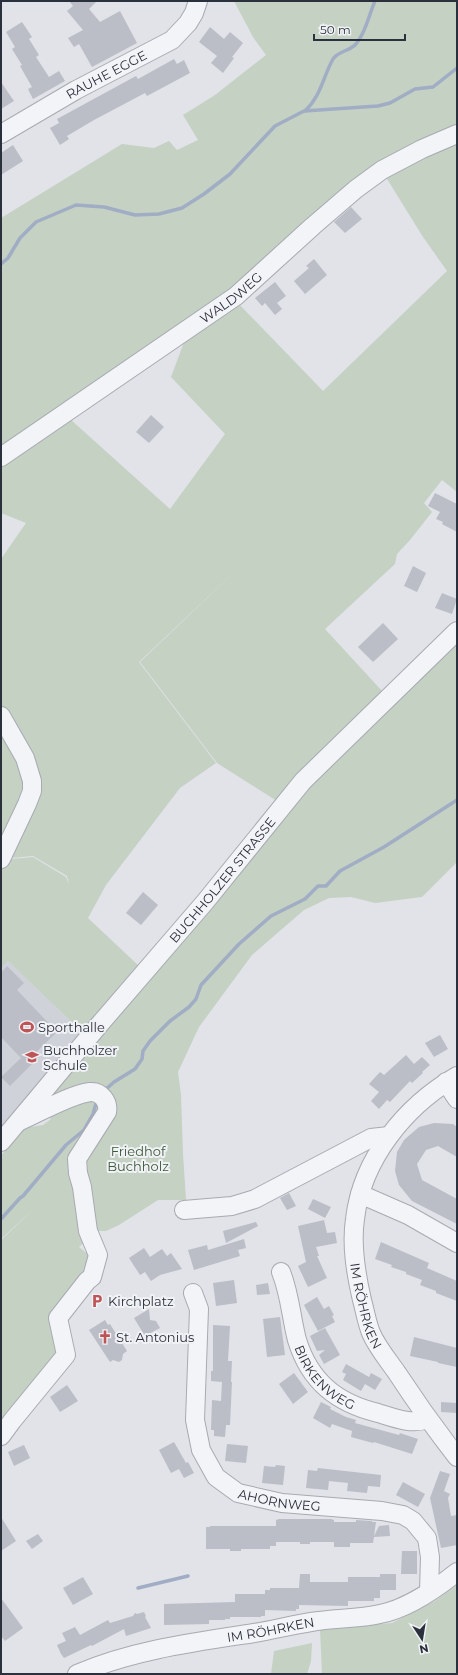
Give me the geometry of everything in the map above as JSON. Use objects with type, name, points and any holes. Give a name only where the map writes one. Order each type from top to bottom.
[{"type":"street","name":"RAUHE EGGE","points":[[1,134],[76,90],[172,40],[188,23],[194,13],[198,1]]},
{"type":"street","name":"WALDWEG","points":[[1,457],[236,296],[356,189],[382,170],[422,149],[457,134]]},
{"type":"street","name":"BUCHHOLZER STRASSE","points":[[1,1142],[205,902],[303,781],[457,631]]},
{"type":"street","points":[[1,716],[26,758],[32,781],[32,791],[1,860]]},
{"type":"street","points":[[452,1079],[457,1099]]},
{"type":"street","name":"IM RÖHRKEN","points":[[452,1079],[418,1103],[389,1136],[372,1162],[360,1194],[355,1219],[354,1249],[357,1279],[371,1332],[384,1355],[428,1419],[457,1457]]},
{"type":"street","points":[[1,1436],[66,1355],[58,1318],[87,1281],[92,1277],[98,1255],[88,1231],[82,1187],[78,1174],[77,1159],[107,1112],[108,1105],[104,1098],[94,1092],[89,1092],[76,1096],[17,1122]]},
{"type":"street","points":[[184,1210],[232,1206],[255,1199],[371,1138],[389,1136]]},
{"type":"street","points":[[360,1194],[408,1215],[457,1243]]},
{"type":"street","name":"BIRKENWEG","points":[[281,1272],[287,1287],[297,1340],[307,1364],[319,1382],[337,1397],[361,1409],[411,1421],[421,1422],[428,1419]]},
{"type":"street","name":"AHORNWEG","points":[[193,1294],[199,1309],[195,1420],[201,1450],[216,1477],[238,1493],[282,1503],[382,1511],[403,1515],[413,1521],[427,1538],[430,1557],[429,1591]]},
{"type":"street","name":"IM RÖHRKEN","points":[[77,1674],[100,1664],[160,1649],[264,1632],[312,1622],[382,1614],[400,1608],[457,1572]]},
{"type":"shaded area","name":"Buchholzer Schule","points":[[8,961],[84,1034],[1,1128],[1,968]]},
{"type":"green space","points":[[234,1],[457,1],[457,131],[421,146],[222,301],[1,450],[1,218],[122,144],[154,148],[169,141],[177,150],[198,140],[183,115],[215,95],[266,55],[253,37]]},
{"type":"green space","points":[[457,140],[457,492],[442,480],[424,503],[432,512],[397,554],[395,564],[325,629],[383,692],[277,801],[217,763],[140,662],[247,560],[139,662],[216,763],[180,788],[106,885],[88,918],[140,967],[84,1034],[8,961],[1,968],[1,870],[11,859],[33,857],[66,877],[69,885],[67,876],[33,856],[11,858],[29,822],[40,784],[1,707],[1,559],[26,523],[1,513],[1,466],[70,419],[170,509],[225,434],[171,377],[186,337],[238,303],[323,391],[447,271],[423,237],[384,174]]},
{"type":"green space","name":"Friedhof Buchholz","points":[[457,642],[457,862],[422,897],[375,903],[351,897],[329,898],[304,910],[252,955],[199,1027],[178,1072],[181,1095],[186,1200],[158,1200],[119,1225],[106,1231],[91,1231],[87,1240],[79,1247],[90,1256],[92,1271],[57,1318],[63,1350],[1,1431],[1,1240],[40,1203],[1,1239],[1,1156],[19,1132],[30,1127],[43,1125],[51,1119],[39,1107],[311,785]]},
{"type":"green space","points":[[1,722],[20,757],[27,792],[1,847]]},
{"type":"green space","points":[[457,1585],[457,1674],[322,1674],[320,1629],[392,1623],[435,1601]]},
{"type":"green space","points":[[312,1643],[311,1661],[307,1674],[271,1674],[274,1651]]},
{"type":"building","points":[[69,1],[97,1],[89,9],[100,22],[120,11],[137,43],[92,67],[79,44],[74,47],[68,38],[83,30],[67,11],[73,6]]},
{"type":"building","points":[[22,22],[32,37],[29,39],[39,55],[36,57],[49,77],[59,71],[65,81],[33,99],[28,89],[32,87],[20,66],[22,65],[12,49],[15,47],[6,32]]},
{"type":"building","points":[[210,27],[224,39],[230,32],[243,43],[232,57],[234,58],[223,73],[211,63],[217,56],[199,42]]},
{"type":"building","points":[[174,59],[177,64],[184,60],[190,73],[147,96],[145,93],[94,120],[67,136],[69,139],[60,145],[50,128],[59,123],[57,119],[136,76],[138,79]]},
{"type":"building","points":[[1,82],[14,101],[1,109]]},
{"type":"building","points":[[13,145],[23,161],[1,175],[1,153]]},
{"type":"building","points":[[351,207],[362,219],[345,233],[334,222]]},
{"type":"building","points":[[314,259],[327,275],[305,294],[294,281],[309,268],[306,266]]},
{"type":"building","points":[[275,282],[286,296],[277,303],[282,309],[275,315],[265,303],[262,306],[255,298]]},
{"type":"building","points":[[151,415],[164,427],[149,443],[136,432]]},
{"type":"building","points":[[435,493],[457,504],[457,532],[436,519],[440,512],[428,506]]},
{"type":"building","points":[[413,566],[426,573],[417,592],[404,586]]},
{"type":"building","points":[[442,593],[457,599],[452,614],[435,608]]},
{"type":"building","points":[[383,623],[398,639],[373,662],[358,647]]},
{"type":"building","points":[[143,892],[158,905],[141,925],[126,913]]},
{"type":"building","name":"Sporthalle","points":[[7,966],[24,983],[17,990],[57,1032],[29,1059],[33,1063],[10,1086],[1,1077],[21,1058],[1,1037],[1,973]]},
{"type":"building","points":[[440,1035],[448,1049],[434,1057],[425,1043]]},
{"type":"building","points":[[406,1055],[414,1064],[422,1057],[430,1065],[412,1083],[410,1081],[390,1102],[387,1100],[379,1109],[371,1101],[379,1092],[369,1084],[380,1072],[384,1075]]},
{"type":"building","points":[[434,1123],[453,1124],[457,1127],[457,1157],[438,1146],[426,1150],[417,1164],[422,1180],[457,1199],[457,1224],[412,1201],[399,1185],[395,1171],[397,1152],[404,1140],[419,1127]]},
{"type":"building","points":[[289,1193],[296,1206],[287,1210],[280,1198]]},
{"type":"building","points":[[313,1199],[331,1207],[325,1218],[308,1209]]},
{"type":"building","points":[[324,1220],[327,1233],[335,1232],[337,1243],[316,1247],[319,1256],[317,1256],[327,1278],[308,1287],[298,1266],[306,1262],[298,1226]]},
{"type":"building","points":[[256,1222],[258,1226],[226,1243],[223,1231]]},
{"type":"building","points":[[244,1239],[246,1248],[238,1250],[240,1256],[194,1270],[188,1250],[207,1245],[208,1250]]},
{"type":"building","points":[[381,1242],[429,1263],[427,1268],[457,1281],[457,1301],[420,1285],[422,1280],[391,1267],[392,1265],[375,1259]]},
{"type":"building","points":[[144,1248],[150,1257],[162,1249],[167,1256],[171,1253],[182,1269],[160,1275],[151,1281],[145,1272],[140,1275],[129,1258]]},
{"type":"building","points":[[234,1280],[237,1303],[216,1306],[213,1283]]},
{"type":"building","points":[[268,1283],[270,1294],[257,1295],[256,1285]]},
{"type":"building","points":[[317,1297],[324,1309],[329,1306],[334,1315],[332,1316],[335,1322],[318,1331],[304,1305]]},
{"type":"building","points":[[149,1309],[150,1320],[156,1321],[160,1328],[145,1336],[134,1318]]},
{"type":"building","points":[[280,1317],[285,1355],[267,1357],[263,1319]]},
{"type":"building","name":"St. Antonius","points":[[105,1320],[108,1325],[110,1324],[127,1351],[123,1354],[122,1360],[119,1362],[113,1360],[110,1362],[89,1330]]},
{"type":"building","points":[[213,1325],[230,1326],[228,1361],[232,1361],[232,1382],[230,1425],[226,1425],[225,1437],[214,1436],[214,1430],[211,1430],[212,1400],[221,1401],[222,1382],[211,1381],[211,1371],[213,1371]]},
{"type":"building","points":[[325,1328],[340,1355],[324,1364],[319,1355],[325,1350],[317,1351],[310,1336]]},
{"type":"building","points":[[414,1337],[457,1348],[457,1367],[410,1356]]},
{"type":"building","points":[[346,1364],[369,1377],[371,1373],[382,1379],[375,1390],[365,1384],[361,1391],[343,1380],[346,1374],[342,1372]]},
{"type":"building","points":[[294,1373],[308,1392],[293,1404],[279,1384]]},
{"type":"building","points":[[67,1385],[78,1401],[60,1412],[50,1397]]},
{"type":"building","points":[[321,1402],[331,1407],[330,1409],[356,1420],[355,1423],[399,1435],[400,1433],[418,1439],[412,1454],[374,1442],[351,1437],[352,1431],[332,1424],[330,1428],[313,1418]]},
{"type":"building","points":[[441,1402],[457,1403],[457,1413],[441,1412]]},
{"type":"building","points":[[174,1442],[186,1463],[188,1462],[194,1473],[184,1478],[179,1469],[171,1473],[159,1450]]},
{"type":"building","points":[[227,1444],[248,1446],[246,1463],[225,1461]]},
{"type":"building","points":[[24,1445],[30,1458],[14,1466],[8,1452]]},
{"type":"building","points":[[276,1465],[285,1466],[283,1485],[262,1483],[264,1466],[275,1467]]},
{"type":"building","points":[[318,1468],[381,1475],[380,1487],[368,1486],[367,1493],[347,1491],[348,1483],[329,1481],[328,1490],[306,1488],[308,1470],[317,1471]]},
{"type":"building","points":[[440,1471],[450,1474],[444,1491],[450,1494],[448,1498],[451,1516],[457,1515],[457,1545],[441,1548],[430,1498]]},
{"type":"building","points":[[403,1482],[425,1494],[418,1507],[396,1495]]},
{"type":"building","points":[[1,1517],[16,1541],[1,1551]]},
{"type":"building","points":[[331,1519],[334,1520],[334,1522],[356,1522],[356,1520],[372,1521],[376,1522],[374,1536],[379,1526],[389,1525],[390,1536],[374,1537],[373,1543],[350,1543],[350,1547],[334,1547],[334,1542],[310,1542],[310,1544],[300,1544],[300,1542],[276,1542],[276,1546],[270,1546],[270,1549],[241,1549],[241,1551],[230,1551],[230,1549],[206,1549],[206,1527],[276,1526],[276,1520]]},
{"type":"building","points":[[38,1534],[43,1541],[32,1549],[26,1541]]},
{"type":"building","points":[[402,1551],[417,1551],[417,1574],[401,1574]]},
{"type":"building","points":[[300,1574],[310,1574],[310,1582],[348,1582],[348,1577],[380,1577],[380,1574],[396,1574],[396,1590],[380,1590],[380,1598],[374,1598],[374,1601],[348,1601],[348,1606],[299,1605],[299,1609],[296,1609],[296,1611],[265,1610],[265,1616],[261,1617],[230,1617],[230,1619],[225,1620],[209,1620],[209,1624],[164,1625],[164,1604],[235,1602],[235,1594],[265,1594],[265,1590],[270,1590],[270,1588],[299,1588]]},
{"type":"building","points":[[83,1577],[93,1594],[73,1605],[63,1588]]},
{"type":"building","points":[[1,1598],[23,1628],[5,1641],[1,1636]]},
{"type":"building","points":[[144,1612],[151,1628],[126,1636],[124,1629],[92,1646],[91,1645],[64,1658],[57,1645],[66,1641],[62,1633],[75,1627],[80,1635],[108,1620],[110,1623],[133,1616],[135,1613],[137,1614]]},
{"type":"waterway","points":[[305,111],[315,99],[335,56],[351,48],[359,40],[365,29],[375,1]]},
{"type":"waterway","points":[[1,264],[8,258],[20,238],[36,222],[76,205],[104,207],[135,215],[159,214],[182,208],[204,194],[230,174],[275,126],[304,111],[378,106],[390,103],[415,89],[433,87],[457,68]]},
{"type":"waterway","points":[[105,1090],[114,1082],[135,1069],[142,1059],[143,1051],[150,1041],[170,1021],[189,1007],[196,999],[201,985],[239,944],[271,916],[305,899],[318,886],[326,886],[340,871],[384,847],[457,800]]},
{"type":"waterway","points":[[1,1219],[23,1196],[66,1145],[84,1130],[93,1114],[97,1100]]},
{"type":"waterway","points":[[138,1588],[188,1576]]},
{"type":"place","name":"Sporthalle","points":[[27,1027]]},
{"type":"place","name":"Buchholzer Schule","points":[[32,1057]]},
{"type":"place","name":"Kirchplatz","points":[[97,1301]]},
{"type":"place","name":"St. Antonius","points":[[105,1337]]}]
